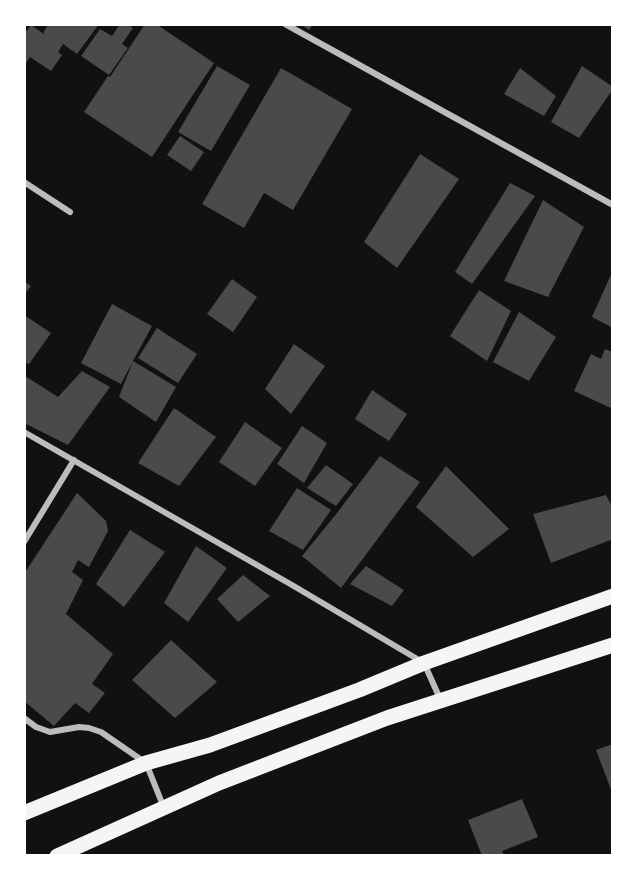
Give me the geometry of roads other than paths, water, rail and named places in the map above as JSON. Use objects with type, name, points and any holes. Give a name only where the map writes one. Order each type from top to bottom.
[{"type":"main road","points":[[24,813],[146,763],[221,741],[359,690],[424,663],[613,596]]},
{"type":"main road","points":[[57,856],[219,783],[387,718],[613,645]]},
{"type":"street","points":[[285,24],[613,205]]},
{"type":"street","points":[[24,182],[70,212]]},
{"type":"street","points":[[24,432],[424,663],[441,701]]},
{"type":"street","points":[[24,542],[74,460]]},
{"type":"street","points":[[24,718],[36,727],[50,732],[79,727],[101,732],[146,763],[164,808]]}]
